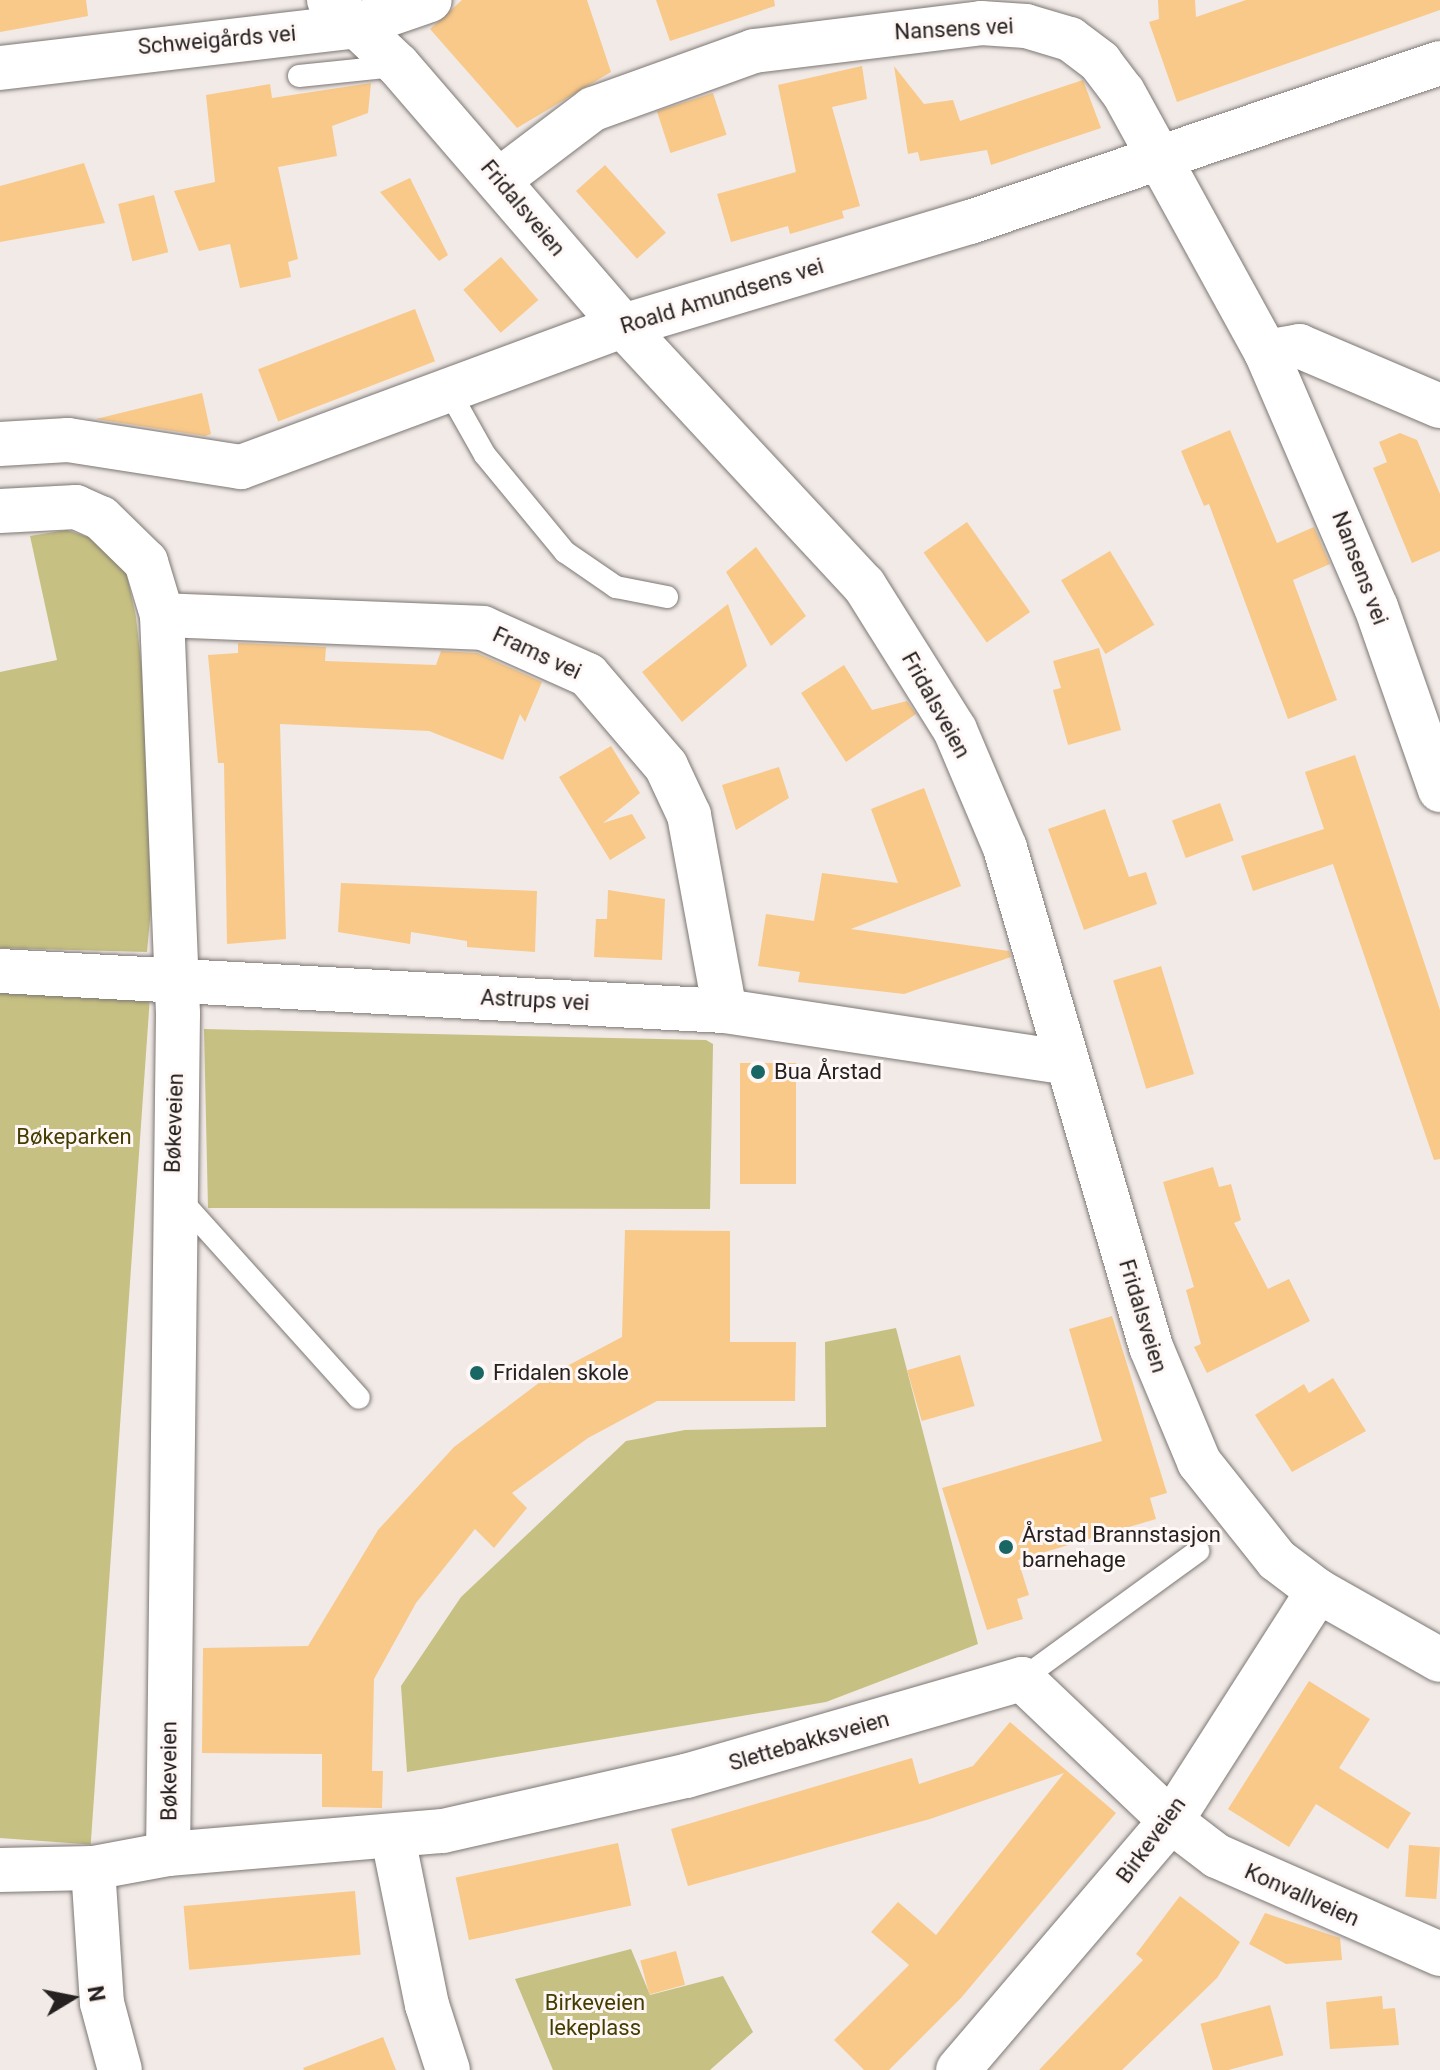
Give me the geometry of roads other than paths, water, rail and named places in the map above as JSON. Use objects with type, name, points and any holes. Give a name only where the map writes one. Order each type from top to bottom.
[{"type":"street","name":"Schweigårds vei","points":[[0,68],[430,0]]},
{"type":"street","name":"Nansens vei","points":[[499,180],[593,109],[710,66],[802,41],[961,12],[1070,39],[1100,62],[1162,159],[1266,352],[1376,607],[1440,790]]},
{"type":"street","name":"Fridalsveien","points":[[342,13],[398,65],[623,326],[864,585],[955,730],[1009,861],[1067,1063],[1178,1420],[1227,1501],[1277,1560],[1318,1591]]},
{"type":"street","name":"Roald Amundsens vei","points":[[0,444],[97,443],[225,469],[450,393],[623,326],[1162,159],[1440,63]]},
{"type":"street","points":[[1266,352],[1299,346],[1440,406]]},
{"type":"street","name":"Bøkeveien","points":[[0,511],[76,507],[101,518],[146,562],[162,615],[178,980],[172,1190],[168,1854]]},
{"type":"street","name":"Frams vei","points":[[162,615],[483,628],[588,675],[666,766],[689,815],[725,1011]]},
{"type":"street","name":"Astrups vei","points":[[0,971],[725,1011],[1067,1063]]},
{"type":"street","points":[[1318,1591],[1440,1660]]},
{"type":"street","name":"Birkeveien","points":[[958,2070],[1171,1821],[1318,1591]]},
{"type":"street","points":[[1022,1679],[1171,1821]]},
{"type":"street","name":"Slettebakksveien","points":[[0,1870],[93,1868],[168,1854],[393,1838],[686,1776],[1022,1679]]},
{"type":"street","name":"Konvallveien","points":[[1171,1821],[1217,1856],[1440,1954]]},
{"type":"street","points":[[393,1838],[418,1969],[448,2070]]},
{"type":"street","points":[[93,1868],[102,2003],[120,2070]]},
{"type":"lane","points":[[299,76],[398,65]]},
{"type":"lane","points":[[450,393],[485,455],[565,552],[616,587],[667,597]]},
{"type":"lane","points":[[172,1190],[359,1398]]},
{"type":"lane","points":[[1022,1679],[1198,1551]]},
{"type":"place","name":"Bua Årstad","points":[[758,1072]]},
{"type":"place","name":"Fridalen skole","points":[[477,1373]]},
{"type":"place","name":"Årstad Brannstasjon barnehage","points":[[1006,1547]]},
{"type":"park label","name":"Bøkeparken","points":[[74,1137]]},
{"type":"park label","name":"Birkeveien lekeplass","points":[[595,2014]]}]
